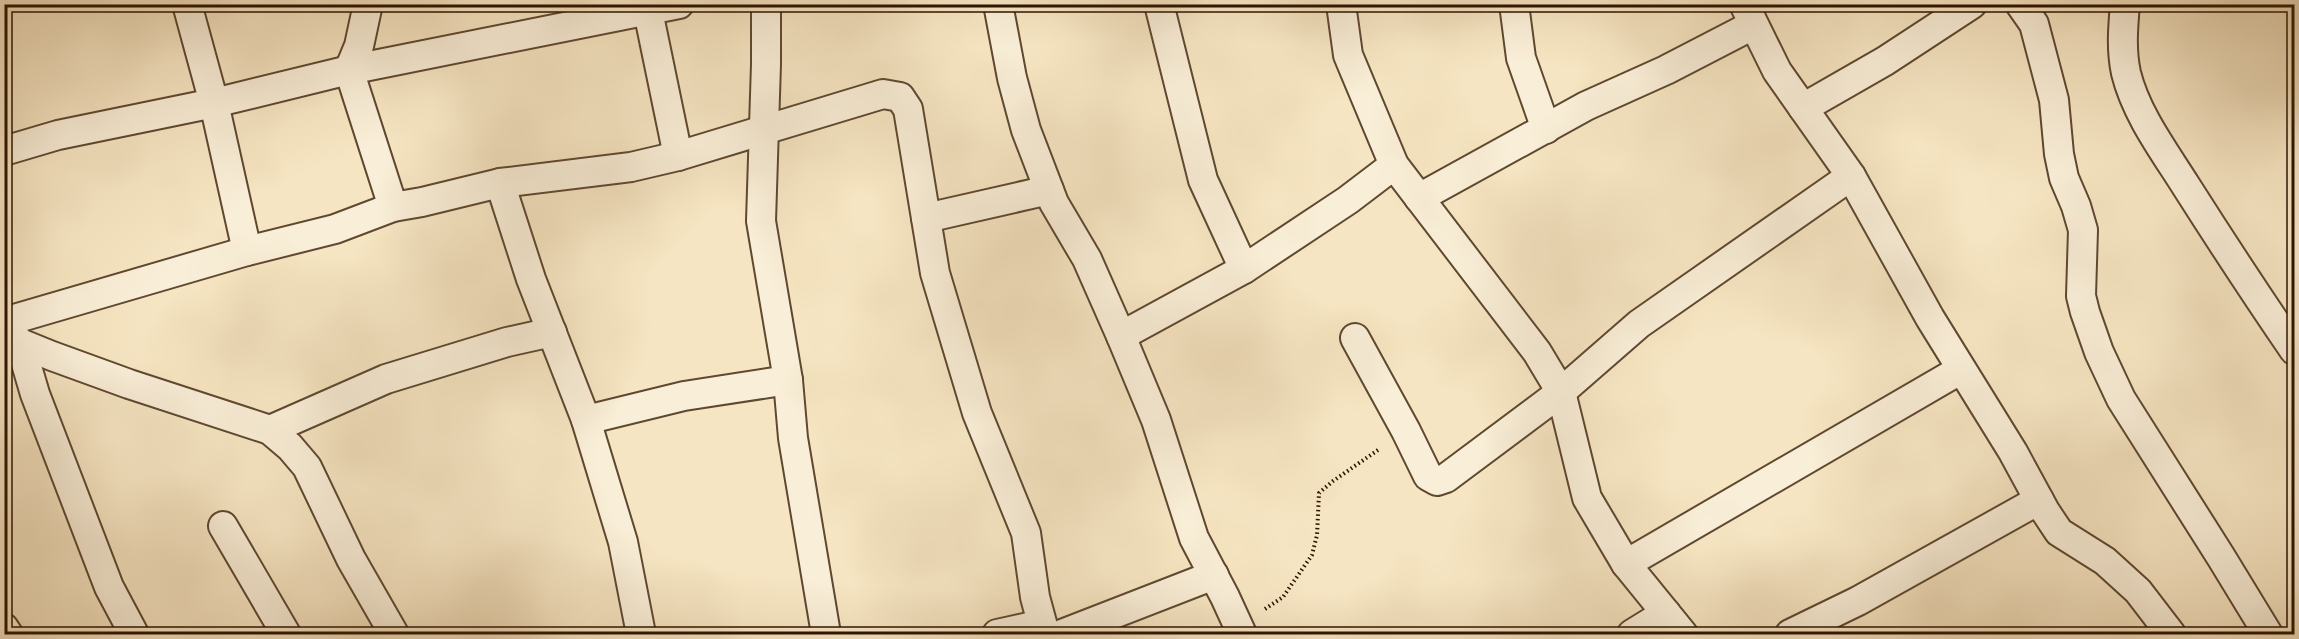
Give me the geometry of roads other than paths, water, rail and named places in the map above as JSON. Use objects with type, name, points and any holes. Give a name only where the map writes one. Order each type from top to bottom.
[{"type":"street","points":[[187,4],[214,104],[247,251]]},
{"type":"street","points":[[368,4],[359,46],[349,70],[393,207]]},
{"type":"street","points":[[4,152],[58,135],[214,104],[349,70],[679,4]]},
{"type":"street","points":[[766,4],[760,221],[788,380],[793,438],[826,634]]},
{"type":"street","points":[[998,4],[1012,78],[1026,130],[1053,203],[1087,259],[1121,336],[1156,420],[1194,538],[1240,630]]},
{"type":"street","points":[[1159,4],[1203,180],[1244,269]]},
{"type":"street","points":[[1341,4],[1348,55],[1394,165],[1538,352],[1561,392],[1587,498],[1626,564],[1674,624],[1632,634]]},
{"type":"street","points":[[1514,4],[1521,58],[1546,129]]},
{"type":"street","points":[[1803,108],[1884,61],[1972,4]]},
{"type":"street","points":[[2020,4],[2034,24],[2054,100],[2059,154],[2064,178],[2083,230],[2081,296],[2099,352],[2121,399],[2268,634]]},
{"type":"street","points":[[2125,4],[2122,44],[2126,73],[2154,135],[2240,270],[2295,350]]},
{"type":"street","points":[[648,10],[678,156]]},
{"type":"street","points":[[1419,198],[1586,105],[1666,70],[1748,15],[1777,70],[1851,176],[1960,370],[2013,452],[2059,532],[2105,561],[2138,591],[2171,634]]},
{"type":"street","points":[[10,330],[247,251],[335,229],[393,207],[500,183],[631,167],[678,156],[883,94],[900,97],[908,109],[935,273],[977,413],[1026,533],[1035,597],[1050,631]]},
{"type":"street","points":[[1121,336],[1244,269],[1348,200],[1394,165]]},
{"type":"street","points":[[1355,338],[1428,476],[1437,481],[1446,478],[1561,392],[1639,324],[1851,176]]},
{"type":"street","points":[[500,183],[531,279],[586,420],[623,542],[641,634]]},
{"type":"street","points":[[926,218],[1049,190]]},
{"type":"street","points":[[10,330],[129,384],[270,430],[290,447],[307,467],[385,631]]},
{"type":"street","points":[[10,330],[109,588],[134,634]]},
{"type":"street","points":[[270,430],[386,379],[507,342],[552,332]]},
{"type":"street","points":[[1626,564],[1960,370]]},
{"type":"street","points":[[586,420],[684,396],[788,380]]},
{"type":"street","points":[[1790,634],[1858,601],[2039,500]]},
{"type":"street","points":[[223,526],[285,634]]},
{"type":"street","points":[[997,634],[1050,631],[1214,575]]},
{"type":"street","points":[[4,628],[8,634]]}]
